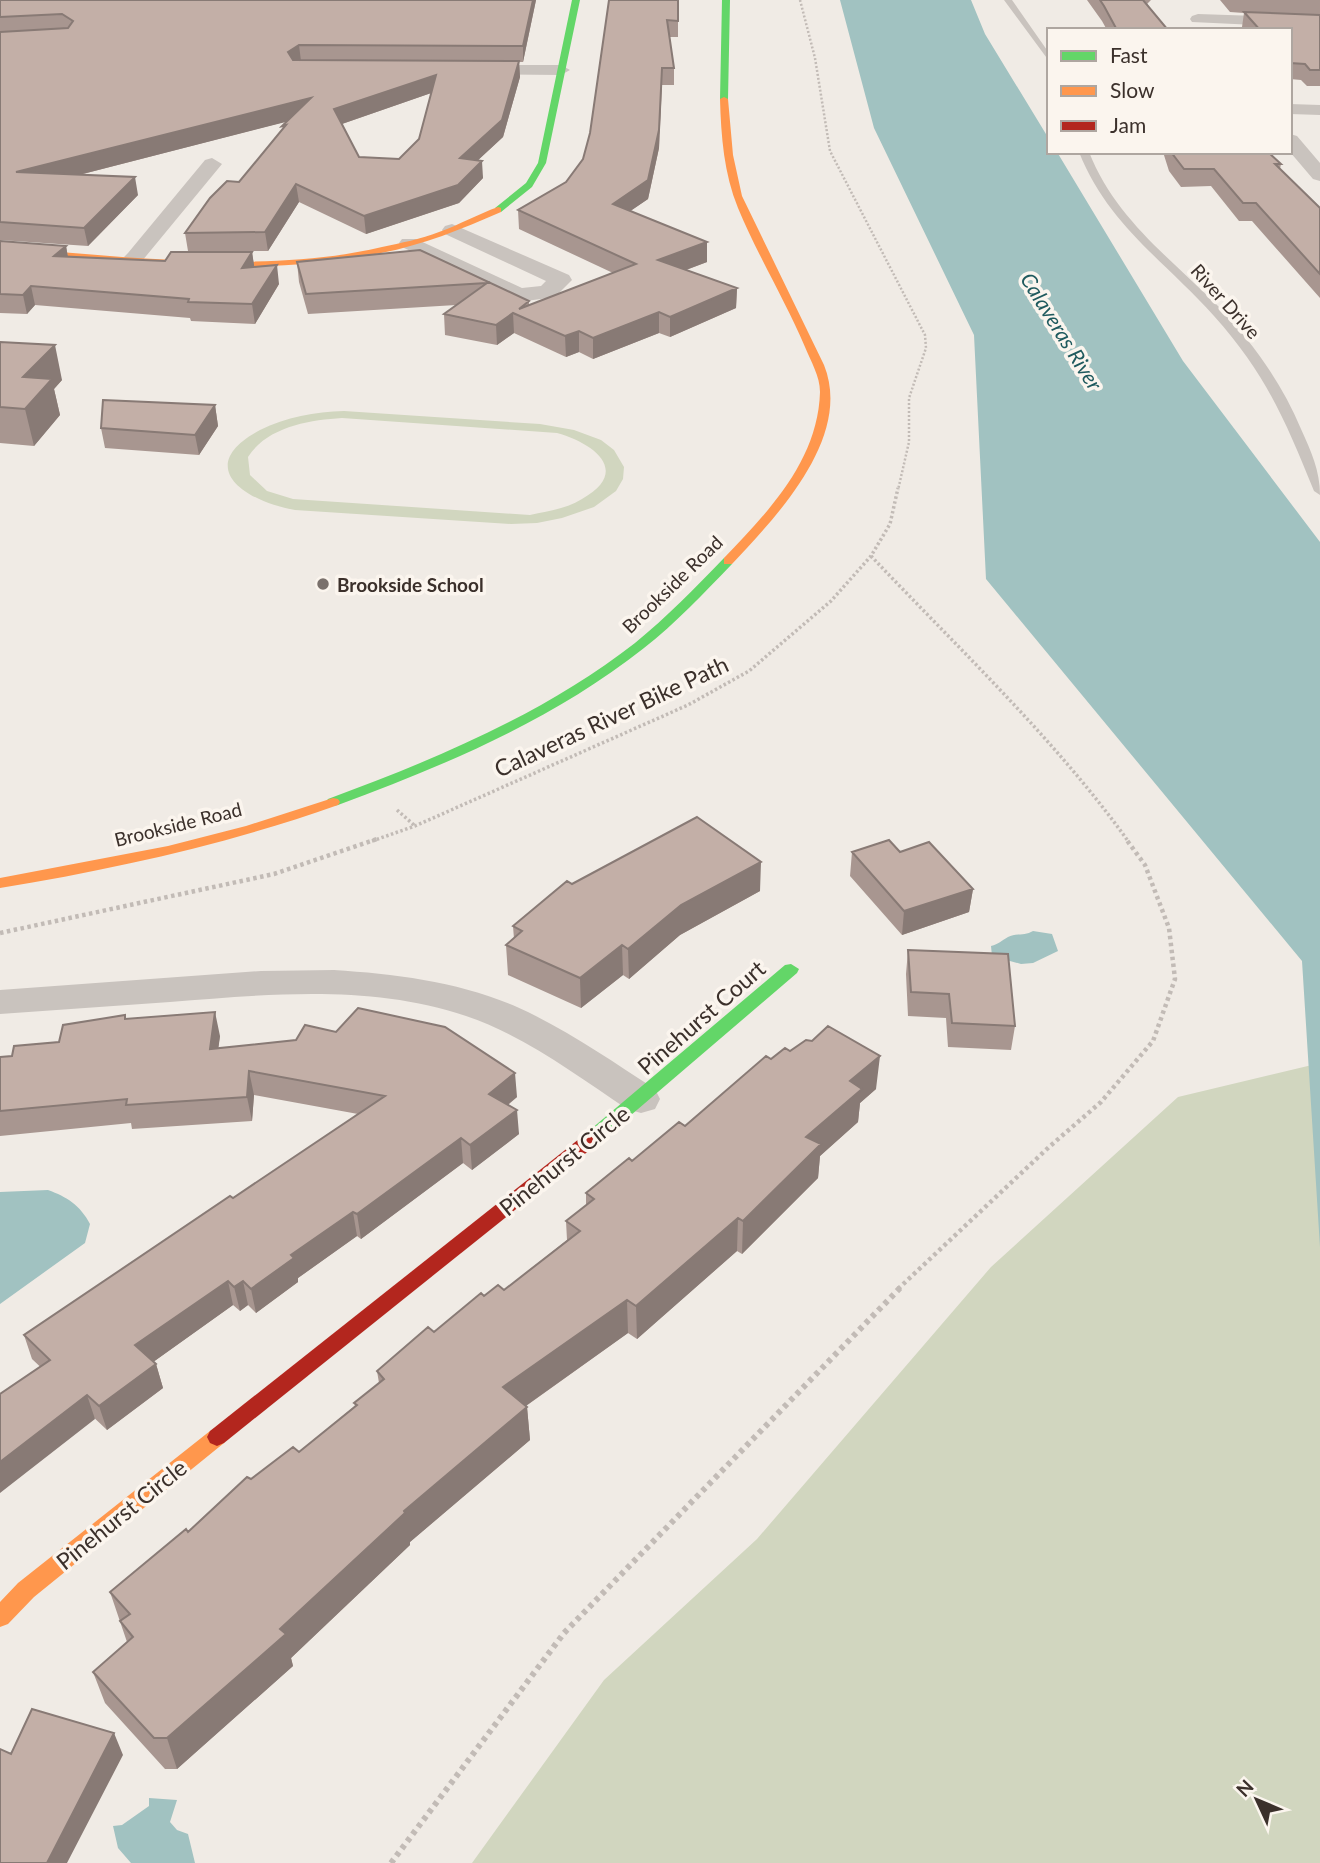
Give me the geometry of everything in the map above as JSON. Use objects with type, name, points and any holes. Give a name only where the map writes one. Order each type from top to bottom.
[{"type":"street","points":[[0,250],[242,262],[298,261],[376,251],[409,243],[452,230],[498,211],[518,197],[536,179],[542,163],[576,0]]},
{"type":"street","name":"Brookside Road","points":[[0,883],[140,857],[235,833],[323,806],[459,752],[531,716],[594,678],[642,644],[684,607],[788,495],[809,462],[820,437],[826,388],[801,324],[734,185],[726,143],[726,0]]},
{"type":"street","points":[[1199,19],[1320,23]]},
{"type":"street","points":[[455,69],[561,70]]},
{"type":"street","points":[[1292,109],[1320,110]]},
{"type":"street","points":[[1292,142],[1320,175]]},
{"type":"street","points":[[135,257],[212,164]]},
{"type":"street","points":[[409,243],[519,295],[547,292],[561,280],[452,230]]},
{"type":"street","name":"Pinehurst Court","points":[[641,1099],[740,1008],[791,970]]},
{"type":"street","name":"Pinehurst Circle","points":[[0,1002],[286,980],[363,982],[428,991],[483,1007],[551,1040],[641,1099],[26,1590],[0,1617]]},
{"type":"lane","points":[[1008,0],[1047,56]]},
{"type":"lane","name":"River Drive","points":[[1085,154],[1091,176],[1108,203],[1216,312],[1258,362],[1283,401],[1320,491]]},
{"type":"path","name":"Calaveras River Bike Path","points":[[0,933],[274,874],[415,826],[688,705],[749,671],[831,601],[871,556],[890,524],[909,442],[909,398],[926,348],[925,335],[830,151],[815,58],[800,0]]},
{"type":"path","points":[[391,1863],[564,1633],[866,1320],[1049,1147],[1101,1102],[1153,1041],[1175,979],[1169,928],[1145,865],[1105,809],[1022,716],[871,556]]},
{"type":"green space","points":[[333,412],[540,424],[574,430],[601,440],[614,450],[624,467],[623,479],[616,491],[594,507],[562,518],[511,524],[295,510],[260,499],[234,481],[228,469],[230,457],[240,444],[260,430],[301,416]],"holes":[[[342,418],[557,433],[594,451],[606,468],[604,478],[597,489],[582,499],[557,509],[530,515],[293,499],[267,491],[250,475],[248,457],[256,447],[277,432],[303,423]]]},
{"type":"green space","points":[[1312,1065],[1320,1094],[1320,1863],[472,1863],[604,1680],[757,1539],[991,1267],[1178,1097]]},
{"type":"water","name":"Calaveras River","points":[[840,0],[971,0],[985,34],[1047,136],[1047,154],[1058,154],[1183,361],[1320,542],[1320,1247],[1302,961],[986,579],[974,335],[874,128]]},
{"type":"water","points":[[1033,931],[1052,934],[1058,951],[1033,963],[1021,964],[992,956],[991,946],[1011,936]]},
{"type":"water","points":[[48,1190],[72,1203],[86,1217],[90,1224],[85,1243],[0,1304],[0,1192]]},
{"type":"water","points":[[149,1798],[177,1800],[170,1822],[177,1830],[188,1834],[195,1863],[131,1863],[118,1848],[113,1826],[122,1825],[149,1806]]},
{"type":"building","points":[[0,0],[533,0],[523,46],[299,45],[288,52],[293,60],[519,61],[502,120],[460,158],[482,161],[458,185],[364,216],[296,184],[265,232],[185,233],[210,198],[227,181],[239,182],[286,125],[282,126],[311,98],[16,172],[135,177],[84,228],[0,222],[0,32],[68,28],[73,21],[62,14],[0,17]],"holes":[[[436,75],[419,139],[399,159],[359,157],[334,109]]]},
{"type":"building","points":[[609,0],[678,0],[678,21],[667,20],[674,68],[662,68],[659,130],[648,180],[613,204],[707,242],[658,260],[737,288],[670,317],[659,312],[593,338],[579,331],[565,336],[513,313],[496,325],[444,314],[487,283],[306,294],[297,262],[420,250],[529,301],[519,309],[636,264],[518,210],[566,182],[583,159],[590,133]]},
{"type":"building","points":[[1100,0],[1143,0],[1166,28],[1116,28]]},
{"type":"building","points":[[1244,12],[1320,15],[1320,70],[1310,70],[1305,64],[1292,63],[1292,28],[1258,28]]},
{"type":"building","points":[[1173,154],[1270,154],[1281,164],[1275,164],[1320,208],[1320,274],[1256,203],[1243,203],[1214,169],[1184,169]]},
{"type":"building","points":[[0,241],[66,246],[54,256],[165,261],[171,252],[252,252],[242,268],[277,265],[252,304],[188,302],[189,299],[31,286],[23,295],[0,294]]},
{"type":"building","points":[[0,342],[55,345],[23,377],[52,379],[25,409],[0,407]]},
{"type":"building","points":[[103,400],[215,405],[195,435],[101,428]]},
{"type":"building","points":[[697,817],[761,862],[681,905],[628,949],[622,945],[580,978],[506,945],[522,931],[513,926],[567,881],[572,884]]},
{"type":"building","points":[[889,840],[900,852],[929,842],[973,889],[904,911],[852,852]]},
{"type":"building","points":[[908,950],[1008,954],[1015,1026],[952,1023],[949,994],[911,992]]},
{"type":"building","points":[[358,1008],[445,1027],[515,1073],[489,1094],[517,1110],[470,1145],[461,1138],[357,1214],[353,1212],[291,1255],[294,1258],[251,1289],[243,1281],[234,1287],[228,1281],[135,1345],[156,1364],[99,1406],[87,1395],[0,1462],[0,1394],[50,1360],[24,1335],[230,1196],[233,1198],[385,1096],[249,1071],[247,1097],[126,1105],[127,1099],[0,1111],[0,1057],[12,1056],[14,1046],[59,1042],[63,1025],[125,1015],[125,1019],[215,1012],[210,1049],[296,1040],[305,1025],[336,1032]]},
{"type":"building","points":[[828,1026],[880,1056],[850,1081],[862,1089],[806,1137],[821,1144],[743,1221],[738,1218],[636,1306],[627,1300],[503,1387],[527,1407],[404,1511],[405,1513],[280,1629],[286,1634],[167,1738],[154,1738],[93,1672],[133,1637],[120,1621],[130,1614],[110,1592],[186,1529],[188,1532],[247,1477],[251,1479],[293,1447],[299,1452],[357,1405],[354,1403],[384,1379],[377,1371],[428,1327],[434,1332],[481,1293],[484,1296],[498,1285],[504,1290],[580,1231],[566,1221],[594,1199],[586,1193],[629,1158],[632,1161],[679,1122],[685,1126],[766,1056],[771,1059],[785,1048],[790,1051],[806,1040],[812,1041]]},
{"type":"building","points":[[32,1709],[114,1733],[47,1863],[0,1863],[0,1749],[11,1754]]},
{"type":"traffic: fast","points":[[498,210],[529,185],[542,163],[576,0]]},
{"type":"traffic: fast","points":[[724,99],[726,0]]},
{"type":"traffic: fast","points":[[333,802],[448,757],[559,701],[641,645],[728,561]]},
{"type":"traffic: fast","points":[[590,1140],[791,969]]},
{"type":"traffic: slow","points":[[724,99],[728,155],[738,196],[818,365],[825,394],[815,443],[793,486],[762,525],[728,561]]},
{"type":"traffic: slow","points":[[0,250],[189,262],[318,260],[381,251],[441,235],[498,210]]},
{"type":"traffic: slow","points":[[0,883],[168,851],[251,829],[333,802]]},
{"type":"traffic: slow","points":[[0,1617],[26,1590],[217,1437]]},
{"type":"traffic: jam","points":[[217,1437],[590,1140]]},
{"type":"place","name":"Brookside School","points":[[323,584]]}]
